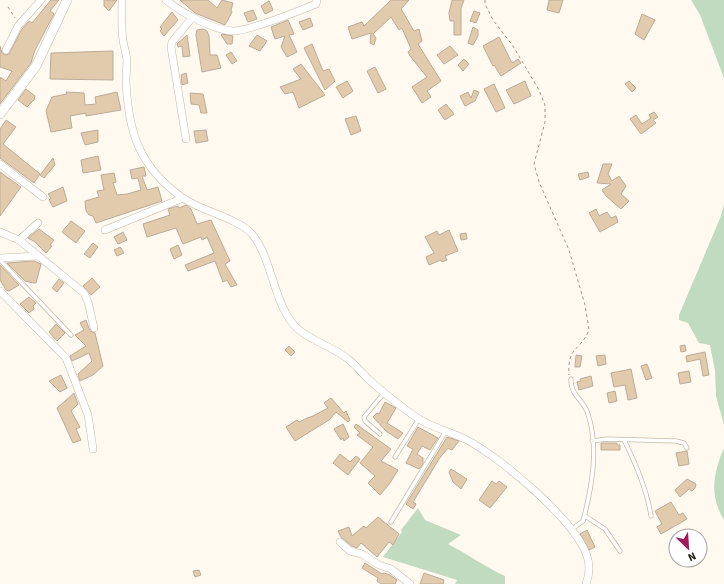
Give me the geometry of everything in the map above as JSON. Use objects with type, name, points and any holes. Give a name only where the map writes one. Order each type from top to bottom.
[{"type":"street","points":[[6,50],[18,26],[41,0]]},
{"type":"street","points":[[0,114],[36,66],[67,0]]},
{"type":"street","points":[[122,0],[121,16],[127,61],[126,80],[130,118],[137,146],[152,171],[196,207],[243,227],[251,234],[259,245],[273,283],[288,315],[298,329],[347,358],[367,378],[419,419],[467,440],[518,477],[572,529],[587,556],[589,570],[586,584]]},
{"type":"street","points":[[166,0],[192,18],[233,31],[247,28],[316,4],[317,0]]},
{"type":"street","points":[[186,139],[171,47],[172,42],[192,18]]},
{"type":"street","points":[[0,164],[43,197]]},
{"type":"street","points":[[105,230],[184,198]]},
{"type":"street","points":[[19,240],[38,223]]},
{"type":"street","points":[[0,232],[19,240],[84,293],[88,302],[94,328]]},
{"type":"street","points":[[0,259],[38,256]]},
{"type":"street","points":[[0,291],[66,358],[88,415],[93,449]]},
{"type":"street","points":[[340,542],[350,551],[362,554],[379,565],[391,569],[410,584]]},
{"type":"lane","points":[[0,259],[71,335]]},
{"type":"lane","points":[[571,379],[573,393],[587,411],[592,441],[593,464],[585,516],[583,521],[572,529]]},
{"type":"lane","points":[[380,434],[365,421],[364,417],[385,392]]},
{"type":"lane","points":[[396,457],[419,419]]},
{"type":"lane","points":[[391,522],[446,431]]},
{"type":"lane","points":[[624,440],[642,479],[651,516]]},
{"type":"lane","points":[[592,441],[676,441],[684,443],[687,448]]},
{"type":"lane","points":[[585,516],[605,529],[620,551]]},
{"type":"path","points":[[485,0],[493,20],[513,46],[539,90],[544,104],[545,122],[534,164],[539,182],[569,250],[585,305],[589,330],[580,344],[572,352],[568,369],[571,379]]},
{"type":"path","points":[[8,6],[14,14]]},
{"type":"green space","points":[[691,0],[724,0],[724,78],[700,15]]},
{"type":"green space","points":[[724,204],[724,425],[716,396],[715,371],[710,345],[699,343],[688,323],[679,320],[679,315],[721,216]]},
{"type":"green space","points":[[724,448],[724,520],[716,502],[714,484],[717,467]]},
{"type":"green space","points":[[418,508],[425,520],[461,535],[448,544],[490,569],[505,576],[505,584],[455,584],[457,580],[383,557]]},
{"type":"building","points":[[51,0],[59,0],[50,11],[54,14],[35,50],[31,63],[0,104],[0,77],[6,81],[12,71],[0,67],[0,46],[2,53],[6,55],[9,54],[22,29],[29,21],[32,23]]},
{"type":"building","points":[[104,0],[117,0],[109,11],[104,6]]},
{"type":"building","points":[[180,0],[208,0],[217,8],[222,0],[233,3],[231,10],[232,12],[225,25],[195,13]]},
{"type":"building","points":[[391,0],[409,0],[401,9],[414,31],[419,29],[422,41],[418,44],[441,81],[427,91],[431,97],[422,103],[412,87],[427,77],[410,56],[408,52],[411,49],[402,28],[399,30],[391,17],[373,34],[376,38],[374,45],[370,43],[371,33],[352,39],[348,27],[362,22],[364,26]]},
{"type":"building","points":[[452,0],[464,0],[461,8],[461,35],[454,35],[454,21],[450,21],[449,13]]},
{"type":"building","points":[[549,0],[563,0],[559,13],[547,10]]},
{"type":"building","points":[[269,1],[273,10],[265,14],[261,6]]},
{"type":"building","points":[[253,10],[257,19],[248,22],[244,13]]},
{"type":"building","points":[[474,11],[480,13],[476,23],[470,21]]},
{"type":"building","points":[[172,12],[178,20],[164,36],[160,31],[162,29],[160,27]]},
{"type":"building","points":[[642,14],[655,20],[644,40],[635,34]]},
{"type":"building","points":[[310,18],[313,26],[303,30],[299,22]]},
{"type":"building","points":[[288,20],[294,34],[289,35],[297,52],[287,57],[281,47],[285,36],[275,39],[271,27]]},
{"type":"building","points":[[473,27],[478,30],[478,36],[473,45],[468,43]]},
{"type":"building","points":[[203,29],[207,31],[209,36],[210,55],[217,55],[221,68],[202,72],[196,35],[197,30]]},
{"type":"building","points":[[187,35],[190,56],[183,57],[182,46],[178,47],[177,44]]},
{"type":"building","points":[[221,35],[233,36],[232,44],[227,44]]},
{"type":"building","points":[[257,35],[267,41],[260,51],[249,46]]},
{"type":"building","points":[[499,37],[512,63],[518,59],[521,63],[501,76],[494,65],[493,66],[483,46]]},
{"type":"building","points":[[312,44],[323,71],[329,69],[335,81],[325,90],[304,48]]},
{"type":"building","points":[[450,46],[458,55],[444,64],[437,55]]},
{"type":"building","points":[[113,51],[113,80],[50,79],[51,53]]},
{"type":"building","points":[[231,52],[237,61],[232,64],[226,55]]},
{"type":"building","points":[[464,59],[469,64],[463,71],[458,65]]},
{"type":"building","points":[[301,64],[325,95],[299,108],[293,92],[285,94],[280,87],[301,79],[293,69]]},
{"type":"building","points":[[375,67],[386,89],[378,93],[367,71]]},
{"type":"building","points":[[186,73],[188,83],[182,85],[181,75]]},
{"type":"building","points":[[347,81],[353,91],[343,98],[336,87]]},
{"type":"building","points":[[525,81],[531,96],[514,104],[506,90]]},
{"type":"building","points":[[629,81],[636,88],[632,92],[625,84]]},
{"type":"building","points":[[494,84],[505,108],[496,112],[484,89]]},
{"type":"building","points":[[26,89],[35,96],[34,100],[27,107],[18,100]]},
{"type":"building","points":[[474,90],[479,92],[475,101],[465,106],[460,96],[468,92],[471,98]]},
{"type":"building","points":[[66,92],[84,93],[85,105],[96,104],[95,97],[117,92],[121,110],[86,116],[86,113],[70,116],[72,128],[51,132],[46,111],[52,97],[67,94]]},
{"type":"building","points":[[190,93],[203,94],[207,113],[201,113],[199,105],[191,104]]},
{"type":"building","points":[[446,104],[454,114],[445,120],[438,110]]},
{"type":"building","points":[[654,112],[658,117],[653,120],[656,123],[641,134],[630,119],[636,115],[642,124],[651,118],[649,115]]},
{"type":"building","points":[[356,116],[361,131],[351,135],[345,119]]},
{"type":"building","points":[[6,120],[16,127],[3,144],[40,174],[34,183],[0,158],[0,129]]},
{"type":"building","points":[[98,130],[98,142],[85,145],[81,133]]},
{"type":"building","points":[[206,130],[208,141],[196,143],[194,131]]},
{"type":"building","points":[[98,156],[101,170],[83,173],[81,160]]},
{"type":"building","points":[[53,158],[55,165],[44,178],[40,175]]},
{"type":"building","points":[[603,164],[612,164],[608,174],[612,181],[619,176],[626,186],[621,194],[629,201],[621,209],[606,196],[602,190],[611,184],[597,183]]},
{"type":"building","points":[[144,167],[146,176],[142,176],[147,190],[158,187],[162,201],[96,223],[93,216],[89,215],[86,211],[85,201],[99,197],[97,191],[104,190],[101,175],[114,173],[116,182],[113,183],[117,195],[127,194],[141,190],[138,178],[132,179],[130,170]]},
{"type":"building","points":[[0,172],[21,187],[0,216]]},
{"type":"building","points":[[588,172],[589,177],[580,180],[578,174]]},
{"type":"building","points":[[63,187],[67,201],[53,207],[49,200],[51,198],[48,194]]},
{"type":"building","points":[[186,205],[191,209],[197,224],[211,220],[230,261],[225,264],[237,285],[231,287],[227,280],[223,282],[215,261],[188,271],[185,265],[214,253],[207,237],[202,240],[201,237],[183,244],[176,228],[147,237],[143,224],[170,215],[168,209],[178,206],[179,208]]},
{"type":"building","points":[[596,209],[599,216],[607,212],[611,218],[616,216],[618,222],[600,232],[589,213]]},
{"type":"building","points":[[71,221],[85,231],[76,243],[62,232]]},
{"type":"building","points":[[39,229],[54,240],[50,245],[52,246],[46,253],[35,242],[28,238]]},
{"type":"building","points":[[449,230],[458,251],[445,256],[447,260],[442,262],[441,260],[429,265],[426,257],[434,253],[425,237],[437,231],[439,235]]},
{"type":"building","points":[[123,232],[127,240],[118,244],[114,237]]},
{"type":"building","points":[[466,233],[467,239],[461,240],[460,234]]},
{"type":"building","points":[[93,243],[98,247],[90,258],[84,254]]},
{"type":"building","points":[[178,245],[182,255],[174,259],[170,249]]},
{"type":"building","points":[[120,247],[124,253],[117,256],[114,250]]},
{"type":"building","points":[[34,261],[41,264],[36,283],[25,281],[7,263]]},
{"type":"building","points":[[0,265],[19,285],[9,291],[6,290],[0,280]]},
{"type":"building","points":[[92,278],[100,287],[91,295],[83,286]]},
{"type":"building","points":[[59,279],[64,283],[57,292],[52,288]]},
{"type":"building","points":[[29,297],[36,303],[33,306],[34,309],[29,313],[20,304]]},
{"type":"building","points":[[86,320],[90,331],[95,333],[103,366],[93,375],[80,381],[78,374],[92,361],[89,353],[72,361],[70,356],[86,346],[75,335],[84,330],[80,323]]},
{"type":"building","points":[[56,324],[65,333],[57,341],[49,332]]},
{"type":"building","points":[[685,345],[686,351],[681,352],[680,346]]},
{"type":"building","points":[[289,346],[295,352],[291,356],[285,350]]},
{"type":"building","points":[[705,352],[709,375],[703,376],[700,359],[687,362],[686,356]]},
{"type":"building","points":[[576,355],[582,356],[580,367],[575,367]]},
{"type":"building","points":[[605,355],[606,364],[598,366],[596,356]]},
{"type":"building","points":[[647,364],[652,378],[646,380],[641,366]]},
{"type":"building","points":[[631,369],[637,398],[628,400],[625,385],[614,387],[611,373]]},
{"type":"building","points":[[689,371],[691,382],[680,384],[678,373]]},
{"type":"building","points":[[61,375],[67,388],[60,392],[49,381]]},
{"type":"building","points":[[591,376],[593,386],[579,390],[577,382],[581,381],[580,379]]},
{"type":"building","points":[[615,391],[617,401],[609,403],[607,393]]},
{"type":"building","points":[[74,393],[78,404],[71,411],[80,427],[76,429],[81,440],[73,443],[57,408]]},
{"type":"building","points":[[331,398],[344,413],[346,411],[350,420],[348,422],[336,412],[329,420],[295,441],[286,427],[297,420],[299,422],[328,408],[324,403]]},
{"type":"building","points":[[385,402],[396,408],[387,423],[403,433],[398,439],[386,431],[373,417],[377,413],[379,414]]},
{"type":"building","points":[[343,424],[349,437],[344,441],[343,438],[341,440],[334,429]]},
{"type":"building","points":[[356,424],[391,449],[381,461],[398,470],[380,495],[368,483],[375,476],[360,463],[373,447],[357,435],[360,433],[354,427]]},
{"type":"building","points":[[418,427],[438,438],[430,450],[422,446],[417,454],[423,458],[423,464],[419,469],[406,463],[413,449],[407,446]]},
{"type":"building","points":[[447,437],[459,441],[452,450],[448,448],[439,459],[413,502],[416,504],[413,509],[406,504]]},
{"type":"building","points":[[601,443],[617,443],[617,445],[620,445],[620,450],[601,450]]},
{"type":"building","points":[[687,451],[689,464],[679,466],[676,453]]},
{"type":"building","points":[[340,454],[350,462],[356,456],[360,459],[348,475],[333,463]]},
{"type":"building","points":[[451,469],[467,479],[461,489],[453,482],[449,472]]},
{"type":"building","points":[[687,479],[696,484],[695,488],[692,491],[689,489],[680,497],[675,490]]},
{"type":"building","points":[[492,481],[496,484],[499,481],[507,487],[490,508],[479,500]]},
{"type":"building","points":[[671,502],[679,515],[683,513],[687,519],[671,528],[668,528],[668,530],[661,534],[657,527],[662,524],[655,511]]},
{"type":"building","points":[[378,517],[399,534],[393,545],[389,542],[377,557],[361,543],[357,548],[352,546],[341,537],[338,531],[349,527],[352,536],[364,526],[366,528]]},
{"type":"building","points":[[587,530],[595,547],[589,550],[580,534]]},
{"type":"building","points":[[365,563],[382,574],[384,573],[390,575],[397,580],[395,584],[381,584],[377,581],[378,578],[362,568]]},
{"type":"building","points":[[199,570],[201,575],[195,577],[193,571]]},
{"type":"building","points":[[424,573],[444,580],[443,584],[420,584]]}]
